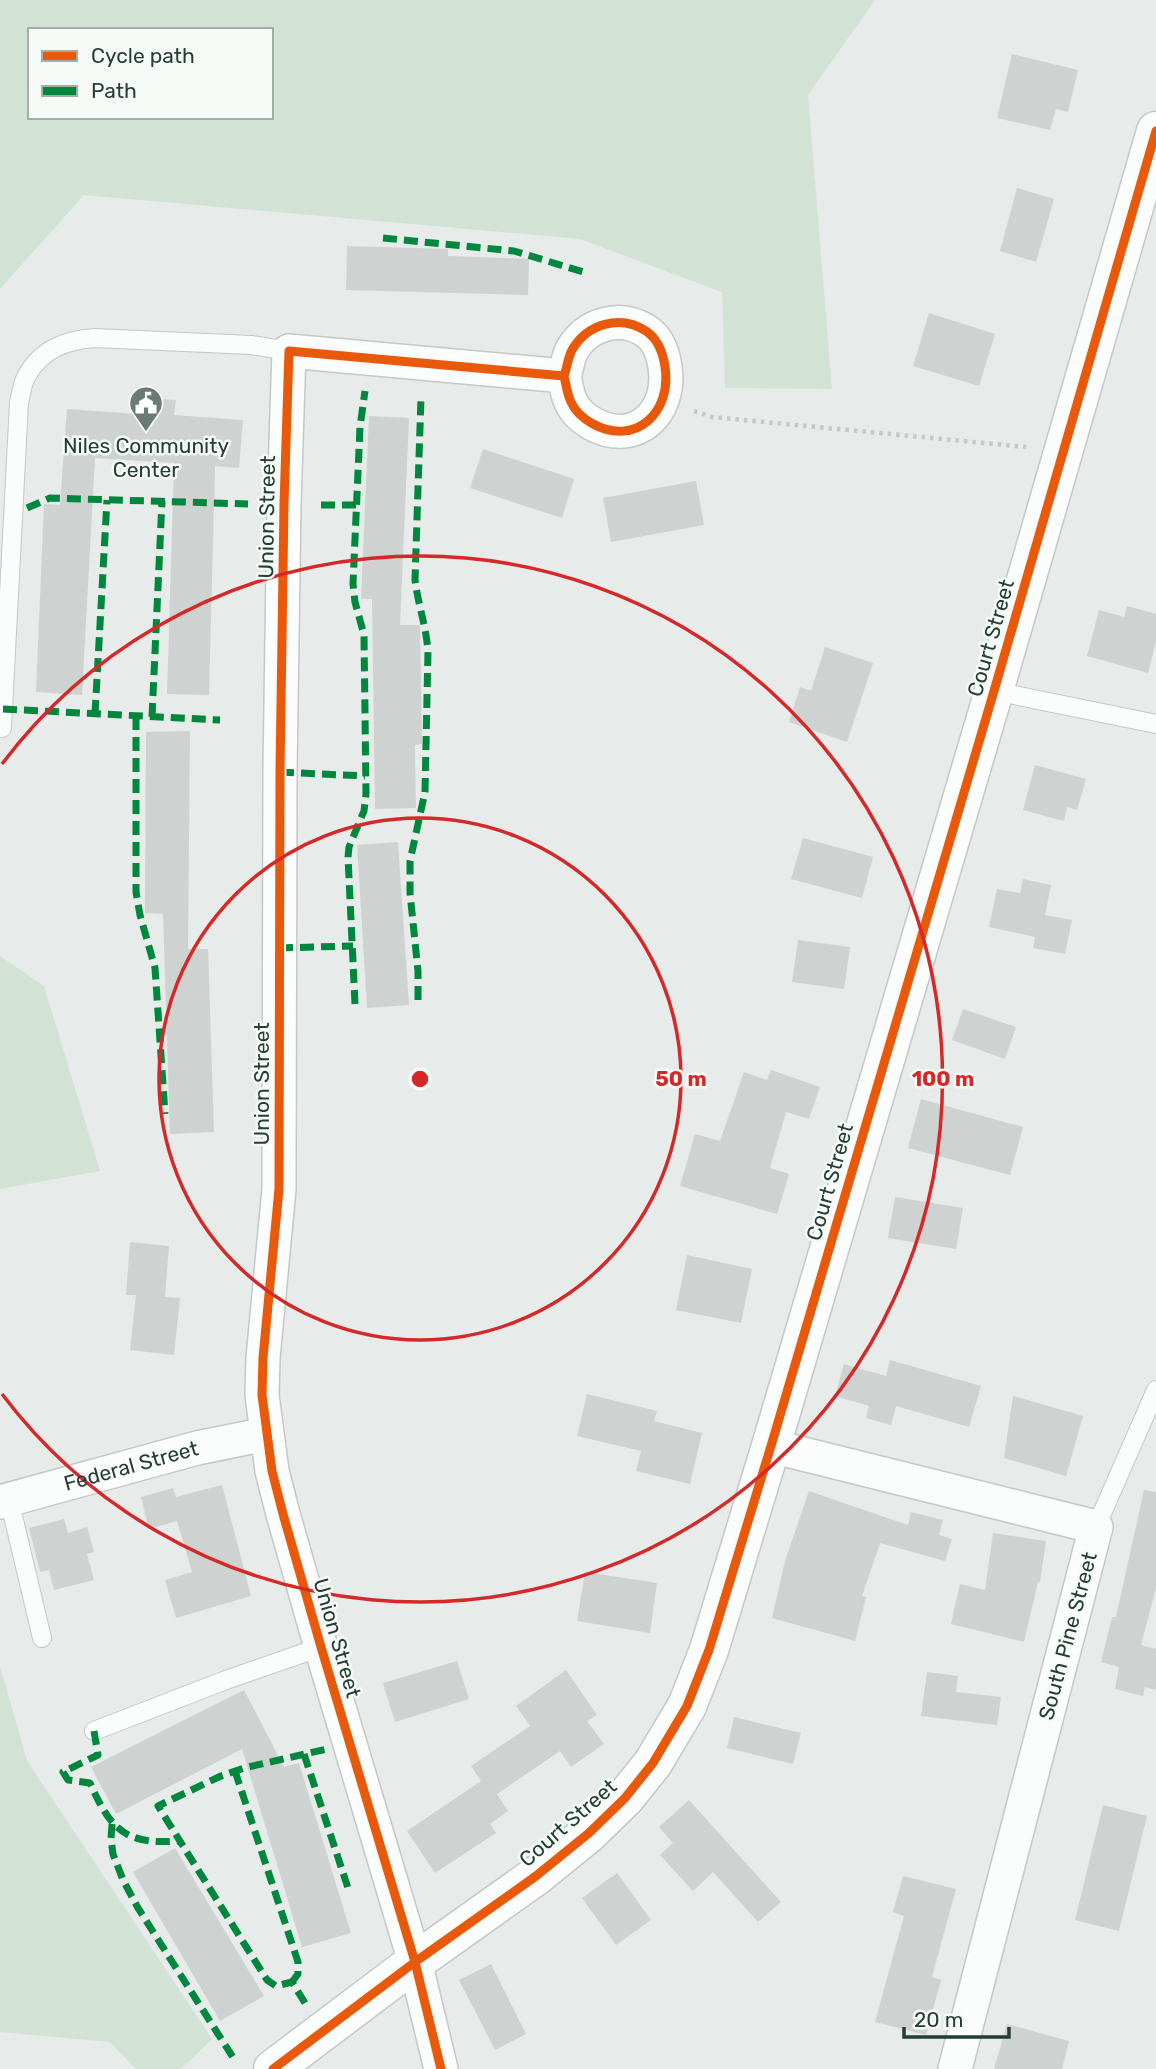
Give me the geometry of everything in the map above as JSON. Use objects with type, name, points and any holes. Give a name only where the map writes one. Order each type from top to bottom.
[{"type":"street","name":"Court Street","points":[[273,2069],[415,1962],[536,1876],[589,1833],[625,1798],[653,1763],[687,1706],[709,1650],[771,1446],[1156,131]]},
{"type":"street","points":[[622,322],[639,327],[653,336],[663,355],[667,381],[663,401],[653,418],[639,427],[621,431],[603,429],[584,419],[571,403],[564,376],[572,350],[588,331],[603,323],[622,322]]},
{"type":"street","points":[[289,351],[564,376]]},
{"type":"street","name":"Union Street","points":[[289,351],[280,786],[279,1189],[263,1357],[262,1395],[266,1434],[281,1504],[415,1962],[441,2069]]},
{"type":"street","name":"Federal Street","points":[[5,1501],[197,1447],[266,1434]]},
{"type":"street","name":"South Pine Street","points":[[771,1446],[1096,1527],[955,2069]]},
{"type":"lane","points":[[2,728],[19,403],[25,379],[37,361],[55,347],[74,340],[95,338],[251,345],[289,351]]},
{"type":"lane","points":[[994,691],[1156,724]]},
{"type":"lane","points":[[1096,1527],[1156,1390]]},
{"type":"lane","points":[[5,1501],[43,1638]]},
{"type":"lane","points":[[94,1731],[226,1679],[321,1647]]},
{"type":"path","points":[[663,401],[712,417],[1064,451]]},
{"type":"green space","points":[[0,0],[875,0],[808,95],[832,389],[725,388],[722,292],[580,239],[84,195],[0,289]]},
{"type":"green space","points":[[0,956],[44,986],[100,1171],[0,1189]]},
{"type":"green space","points":[[0,1666],[27,1761],[212,2039],[181,2069],[136,2069],[110,2042],[0,2032]]},
{"type":"building","points":[[1012,54],[1078,70],[1068,112],[1056,109],[1050,130],[997,118]]},
{"type":"building","points":[[1017,188],[1054,199],[1036,262],[1000,251]]},
{"type":"building","points":[[347,246],[448,249],[448,256],[529,259],[528,295],[346,290]]},
{"type":"building","points":[[929,313],[995,334],[979,386],[913,366]]},
{"type":"building","points":[[138,398],[176,400],[174,415],[243,420],[239,468],[215,466],[209,695],[167,694],[174,463],[95,458],[82,695],[36,692],[44,504],[60,505],[67,409],[137,414]]},
{"type":"building","points":[[369,416],[409,418],[400,625],[420,625],[422,744],[415,745],[416,808],[375,809],[372,599],[361,599]]},
{"type":"building","points":[[483,449],[574,479],[562,518],[470,488]]},
{"type":"building","points":[[696,481],[704,525],[611,542],[603,498]]},
{"type":"building","points":[[1127,606],[1156,614],[1156,642],[1148,673],[1087,656],[1099,610],[1124,617]]},
{"type":"building","points":[[825,647],[873,663],[847,742],[789,722],[800,687],[811,691]]},
{"type":"building","points":[[190,731],[188,949],[208,949],[214,1132],[170,1134],[163,914],[145,913],[146,732]]},
{"type":"building","points":[[1035,765],[1086,779],[1077,810],[1067,807],[1064,821],[1023,810]]},
{"type":"building","points":[[803,838],[873,857],[862,898],[791,879]]},
{"type":"building","points":[[398,842],[409,1005],[367,1008],[357,845]]},
{"type":"building","points":[[1023,879],[1051,885],[1045,915],[1072,920],[1065,954],[1033,948],[1035,937],[989,927],[997,889],[1020,893]]},
{"type":"building","points":[[798,940],[850,947],[844,989],[792,982]]},
{"type":"building","points":[[963,1009],[1016,1027],[1005,1059],[952,1040]]},
{"type":"building","points":[[771,1070],[820,1087],[809,1119],[786,1112],[770,1168],[789,1174],[777,1214],[680,1186],[695,1134],[720,1141],[744,1072],[767,1080]]},
{"type":"building","points":[[921,1099],[1023,1127],[1010,1175],[908,1148]]},
{"type":"building","points":[[895,1197],[963,1208],[956,1249],[888,1238]]},
{"type":"building","points":[[130,1242],[169,1246],[165,1297],[180,1298],[174,1355],[130,1350],[136,1295],[126,1295]]},
{"type":"building","points":[[687,1255],[752,1269],[741,1323],[676,1310]]},
{"type":"building","points":[[890,1360],[981,1386],[969,1427],[896,1406],[891,1425],[866,1418],[869,1406],[835,1396],[844,1364],[886,1376]]},
{"type":"building","points":[[587,1394],[657,1411],[654,1421],[702,1433],[690,1484],[636,1471],[641,1451],[577,1436]]},
{"type":"building","points":[[1013,1396],[1083,1416],[1066,1476],[1004,1458]]},
{"type":"building","points":[[222,1485],[251,1596],[176,1618],[165,1580],[192,1572],[177,1521],[149,1529],[141,1497],[173,1488],[176,1497]]},
{"type":"building","points":[[1144,1490],[1156,1492],[1156,1588],[1141,1645],[1156,1649],[1156,1690],[1145,1687],[1143,1696],[1115,1689],[1119,1667],[1101,1662],[1112,1617],[1116,1617]]},
{"type":"building","points":[[809,1491],[908,1525],[911,1512],[943,1520],[939,1535],[952,1539],[945,1561],[880,1543],[862,1596],[866,1597],[855,1641],[772,1618],[785,1561]]},
{"type":"building","points":[[64,1519],[68,1533],[87,1527],[94,1552],[87,1554],[94,1580],[54,1590],[49,1570],[40,1572],[29,1528]]},
{"type":"building","points":[[993,1533],[1046,1541],[1040,1582],[1024,1642],[951,1624],[960,1584],[985,1590]]},
{"type":"building","points":[[585,1572],[657,1583],[650,1633],[577,1621]]},
{"type":"building","points":[[457,1661],[469,1699],[395,1722],[383,1683]]},
{"type":"building","points":[[566,1670],[597,1715],[587,1721],[604,1744],[571,1767],[560,1751],[497,1794],[508,1811],[490,1824],[496,1833],[435,1873],[407,1831],[481,1781],[471,1766],[530,1726],[516,1706]]},
{"type":"building","points":[[927,1672],[958,1676],[956,1692],[1001,1697],[997,1725],[921,1716]]},
{"type":"building","points":[[244,1690],[284,1767],[299,1763],[351,1933],[302,1947],[242,1749],[116,1814],[91,1767]]},
{"type":"building","points":[[734,1717],[801,1733],[793,1764],[727,1748]]},
{"type":"building","points":[[689,1800],[781,1902],[758,1922],[713,1872],[693,1891],[660,1855],[673,1843],[659,1827]]},
{"type":"building","points":[[1103,1805],[1147,1816],[1119,1931],[1075,1920]]},
{"type":"building","points":[[175,1848],[264,1996],[220,2021],[133,1872]]},
{"type":"building","points":[[617,1873],[651,1920],[616,1945],[582,1898]]},
{"type":"building","points":[[903,1876],[956,1889],[932,1977],[941,1980],[926,2035],[875,2022],[904,1916],[893,1912]]},
{"type":"building","points":[[491,1964],[526,2034],[495,2050],[459,1980]]},
{"type":"building","points":[[1007,2024],[1069,2041],[1062,2069],[994,2069]]},
{"type":"marked path","points":[[383,238],[514,251],[587,273]]},
{"type":"marked path","points":[[355,1004],[348,857],[349,847],[364,811],[366,794],[364,635],[353,584],[360,427],[365,391]]},
{"type":"marked path","points":[[418,1000],[410,861],[425,792],[428,651],[415,580],[421,397]]},
{"type":"marked path","points":[[27,508],[50,498],[248,504]]},
{"type":"marked path","points":[[95,714],[107,500]]},
{"type":"marked path","points":[[152,717],[162,501]]},
{"type":"marked path","points":[[321,505],[357,505]]},
{"type":"marked path","points":[[3,709],[220,720]]},
{"type":"marked path","points":[[136,716],[136,892],[155,968],[165,1114]]},
{"type":"marked path","points":[[280,772],[365,776]]},
{"type":"marked path","points":[[279,948],[353,946]]},
{"type":"marked path","points":[[94,1731],[98,1755],[63,1772],[68,1780],[90,1783],[105,1812],[122,1831],[145,1840],[179,1841]]},
{"type":"marked path","points":[[305,2003],[292,1982],[276,1986],[267,1980],[158,1806],[244,1768],[327,1749]]},
{"type":"marked path","points":[[304,1754],[348,1888]]},
{"type":"marked path","points":[[235,1771],[298,1962],[298,1974],[292,1982]]},
{"type":"marked path","points":[[112,1824],[113,1854],[123,1880],[234,2059]]},
{"type":"cycle path","points":[[273,2069],[415,1962],[536,1876],[589,1833],[625,1798],[653,1763],[687,1706],[709,1650],[771,1446],[1156,131]]},
{"type":"cycle path","points":[[441,2069],[415,1962],[283,1514],[272,1471],[262,1395],[279,1189],[280,772],[289,351],[564,376],[570,399],[577,412],[593,424],[609,430],[637,428],[648,421],[657,411],[666,383],[664,362],[657,342],[646,331],[626,323],[605,324],[586,334],[572,350],[564,376]]},
{"type":"place","name":"Niles Community Center","points":[[146,433]]}]
